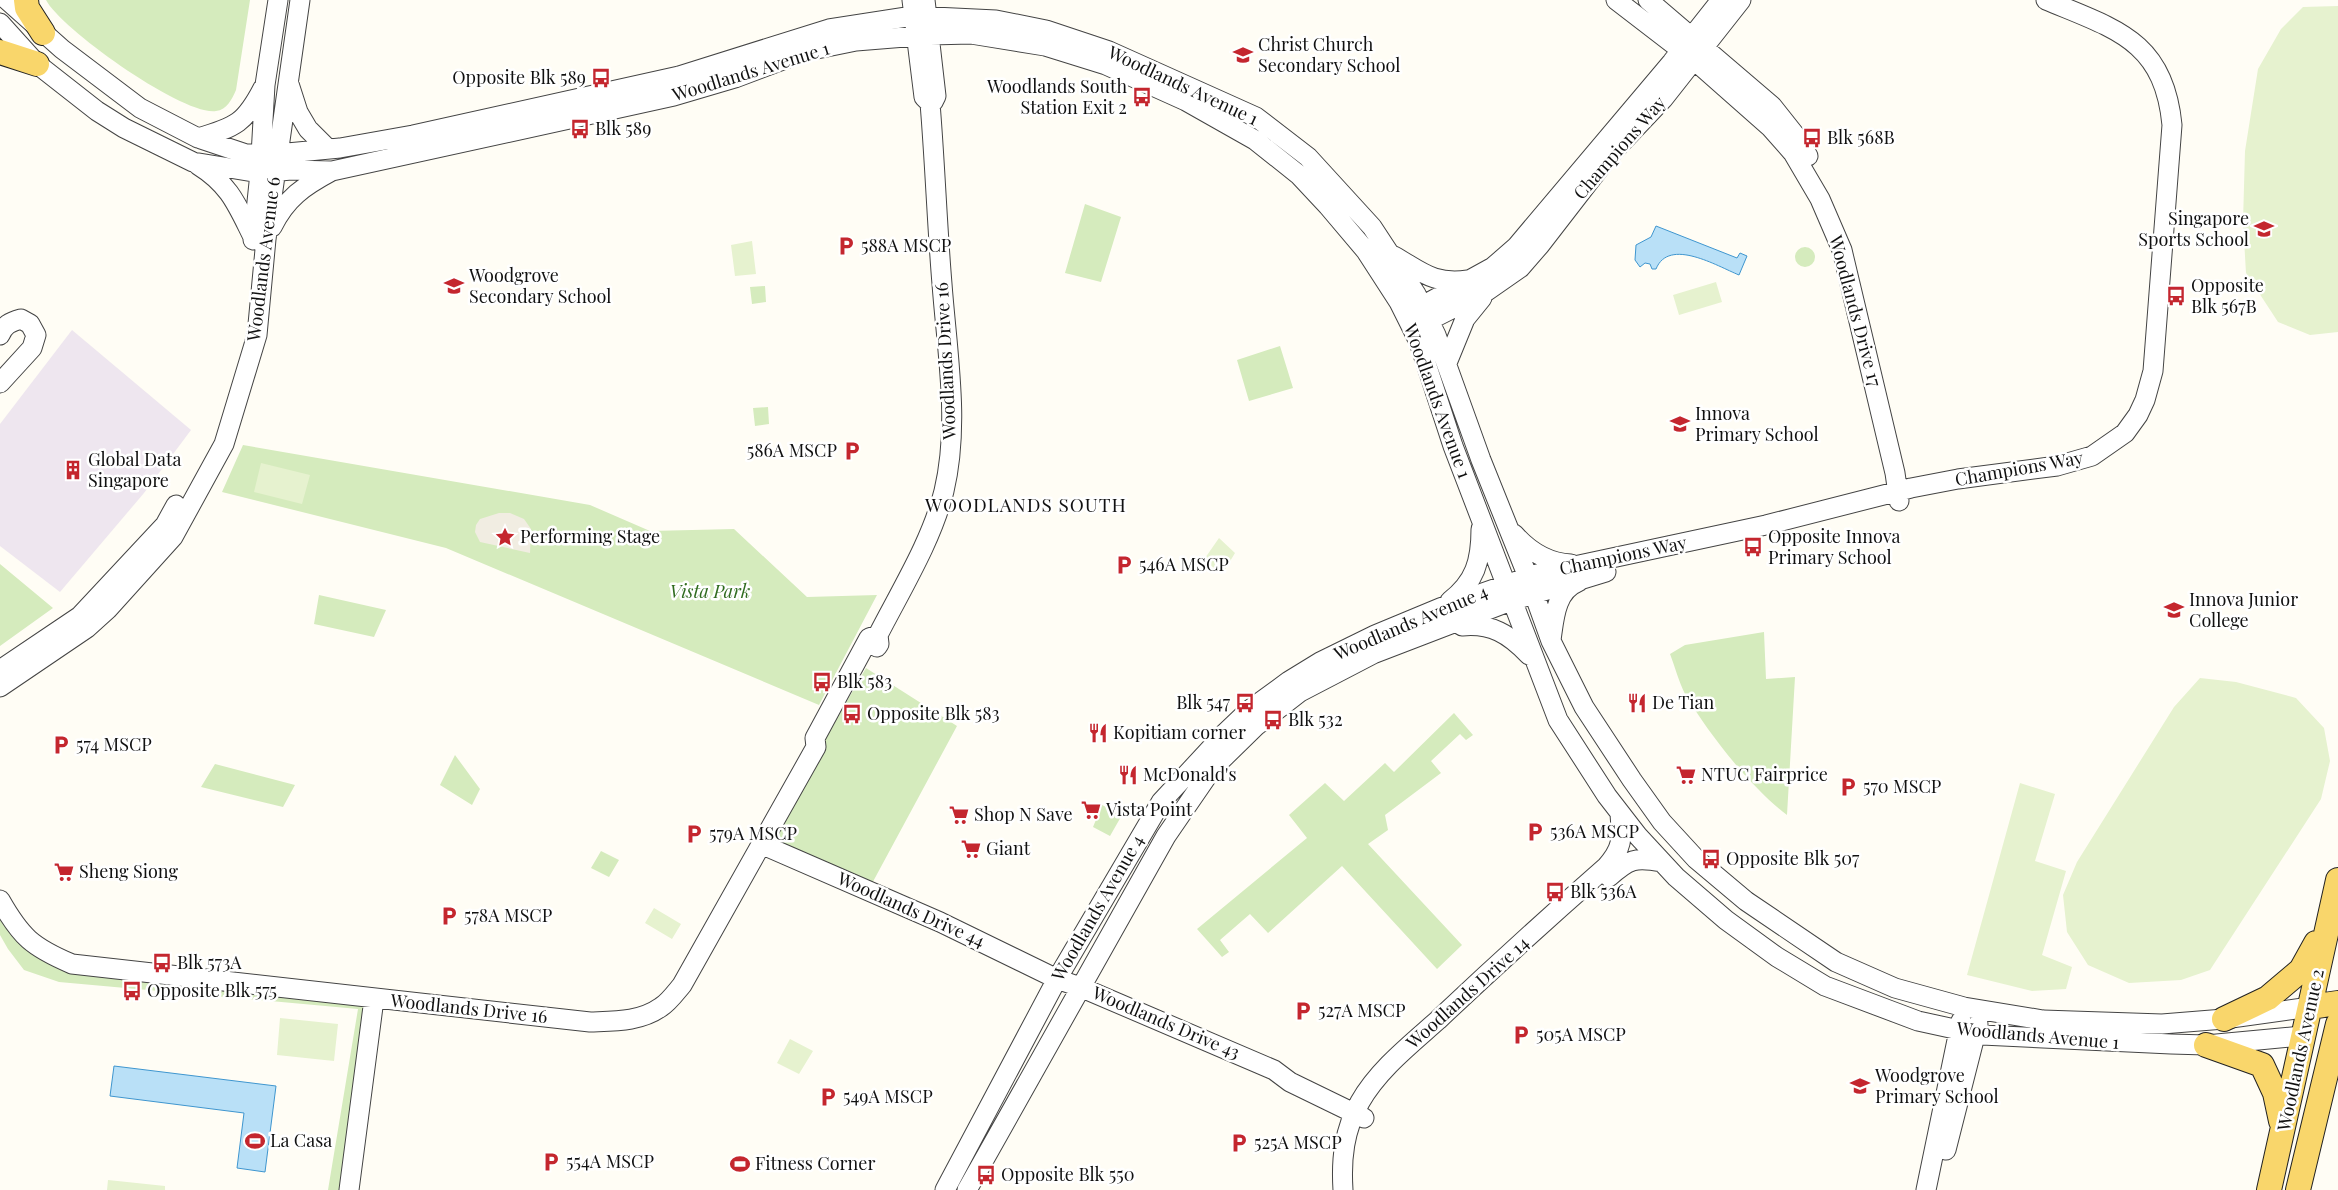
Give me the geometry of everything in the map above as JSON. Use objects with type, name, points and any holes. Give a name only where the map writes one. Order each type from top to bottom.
[{"type":"main road","points":[[26,0],[28,8],[43,33]]},
{"type":"main road","points":[[0,52],[37,64]]},
{"type":"main road","name":"Woodlands Avenue 2","points":[[2269,1190],[2338,880]]},
{"type":"main road","points":[[2224,1019],[2268,998],[2301,970],[2329,921]]},
{"type":"main road","name":"Woodlands Avenue 1","points":[[2310,1007],[2338,1003]]},
{"type":"main road","name":"Woodlands Avenue 2","points":[[2298,1190],[2338,1027]]},
{"type":"main road","name":"Woodlands Avenue 1","points":[[2302,1036],[2338,1027]]},
{"type":"main road","points":[[2206,1044],[2262,1065],[2275,1093],[2283,1130]]},
{"type":"main road","points":[[2320,1105],[2338,1075]]},
{"type":"street","name":"Woodlands Avenue 1","points":[[7,0],[43,33],[106,84],[140,108],[198,138],[291,170],[332,171],[674,96],[735,78],[807,51],[856,41],[971,34],[1045,46],[1106,66],[1186,101],[1255,140],[1299,175],[1366,251],[1419,342],[1452,446],[1558,720],[1620,814],[1662,862],[1726,920],[1777,957],[1825,986],[1918,1021],[1967,1033],[2134,1044],[2206,1044],[2302,1036]]},
{"type":"street","points":[[268,163],[265,86],[278,0]]},
{"type":"street","points":[[268,163],[288,81],[300,0]]},
{"type":"street","name":"Woodlands Drive 17","points":[[1616,0],[1693,49]]},
{"type":"street","name":"Woodlands Drive 17","points":[[1648,0],[1793,153],[1820,199],[1842,250],[1894,465],[1906,494]]},
{"type":"street","name":"Champions Way","points":[[1409,322],[1487,291],[1520,268],[1608,157],[1663,99],[1721,0]]},
{"type":"street","name":"Champions Way","points":[[1426,314],[1493,267],[1516,247],[1693,49],[1741,0]]},
{"type":"street","name":"Champions Way","points":[[1531,585],[1592,569],[1770,534],[1958,479],[2057,466],[2092,456],[2125,433],[2146,400],[2156,347],[2162,237],[2172,125],[2170,100],[2159,74],[2148,56],[2131,40],[2108,26],[2046,0]]},
{"type":"street","name":"Champions Way","points":[[1906,494],[1959,489],[2066,474],[2094,466],[2125,445],[2140,429],[2153,408],[2166,348],[2184,123],[2181,98],[2175,79],[2161,53],[2140,32],[2116,16],[2076,0]]},
{"type":"street","name":"Woodlands Avenue 1","points":[[0,23],[37,64],[97,111],[124,128],[193,162],[268,163],[328,149],[414,134],[680,76],[829,29],[919,8],[1046,30],[1110,50],[1256,117],[1308,157],[1372,227],[1391,254],[1426,314],[1447,363],[1480,460],[1531,585],[1551,641],[1584,707],[1662,822],[1696,859],[1746,901],[1836,962],[1895,988],[1972,1009],[2043,1020],[2162,1024],[2224,1019],[2310,1007]]},
{"type":"street","name":"Woodlands Drive 16","points":[[0,900],[24,937],[49,954],[72,964],[590,1022],[627,1021],[662,1007],[682,985],[763,845],[816,747],[824,743],[829,735],[879,644],[878,635],[921,554],[944,492],[951,447],[950,376],[930,103],[924,97],[923,36],[919,8]]},
{"type":"street","points":[[288,81],[298,112],[308,129],[328,149]]},
{"type":"street","points":[[198,138],[227,130],[239,122],[253,108],[265,86]]},
{"type":"street","points":[[491,117],[505,124],[542,126]]},
{"type":"street","points":[[193,162],[215,176],[228,189],[259,238],[293,196],[332,171]]},
{"type":"street","name":"Woodlands Avenue 6","points":[[0,670],[80,616],[165,525],[213,440],[245,334],[268,163]]},
{"type":"street","name":"Woodlands Avenue 6","points":[[0,687],[87,628],[108,610],[173,537],[224,444],[257,335],[259,238]]},
{"type":"street","points":[[1391,254],[1434,278],[1449,283],[1472,280]]},
{"type":"street","points":[[1447,363],[1465,319],[1487,291]]},
{"type":"street","points":[[0,335],[2,329],[10,322],[20,319],[30,324],[36,334],[32,348],[0,383]]},
{"type":"street","points":[[1467,484],[1477,477],[1480,460]]},
{"type":"street","points":[[1440,608],[1460,593],[1471,580],[1480,550],[1481,521]]},
{"type":"street","points":[[1508,527],[1530,550],[1562,564],[1592,569]]},
{"type":"street","points":[[1551,641],[1558,603],[1563,594],[1592,569]]},
{"type":"street","name":"Woodlands Avenue 4","points":[[945,1190],[1057,980],[1161,802],[1226,732],[1248,711],[1320,662],[1367,638],[1440,608],[1508,593],[1531,585]]},
{"type":"street","name":"Woodlands Avenue 4","points":[[967,1190],[1166,836],[1212,769],[1256,726],[1300,692],[1374,654],[1433,632],[1508,593]]},
{"type":"street","points":[[1433,632],[1454,627],[1484,625],[1501,631],[1515,641],[1536,665]]},
{"type":"street","name":"Woodlands Drive 14","points":[[1354,1190],[1352,1162],[1362,1110],[1370,1086],[1401,1053],[1606,867],[1617,855],[1622,838],[1620,814]]},
{"type":"street","name":"Woodlands Drive 44","points":[[763,845],[931,918],[1057,980]]},
{"type":"street","name":"Woodlands Drive 14","points":[[1343,1190],[1341,1166],[1346,1133],[1362,1110],[1408,1060],[1624,864],[1634,860],[1662,862]]},
{"type":"street","name":"Woodlands Drive 43","points":[[1057,980],[1080,986],[1274,1070],[1294,1073],[1362,1110]]},
{"type":"street","points":[[349,1190],[374,999]]},
{"type":"street","points":[[1936,1190],[1972,1009]]},
{"type":"street","points":[[1926,1190],[1967,1033]]},
{"type":"shaded area","points":[[72,330],[191,430],[144,493],[60,592],[0,546],[0,424]]},
{"type":"shaded area","name":"Performing Stage","points":[[499,513],[510,513],[524,519],[531,529],[530,553],[480,542],[475,532],[476,525],[480,519]]},
{"type":"green space","points":[[46,0],[250,0],[236,90],[233,97],[223,109],[216,111],[200,109],[178,100],[152,86],[98,49],[74,30],[56,13]]},
{"type":"green space","points":[[2338,6],[2338,332],[2310,335],[2278,322],[2246,273],[2243,222],[2245,151],[2258,69],[2281,29],[2303,7]]},
{"type":"green space","points":[[1085,204],[1121,217],[1101,282],[1065,273]]},
{"type":"green space","points":[[752,241],[756,274],[735,276],[731,245]]},
{"type":"green space","points":[[1805,247],[1812,250],[1815,257],[1812,264],[1805,267],[1798,264],[1795,257],[1798,250]]},
{"type":"green space","points":[[1716,282],[1722,302],[1679,315],[1673,295]]},
{"type":"green space","points":[[765,286],[766,302],[752,304],[750,287]]},
{"type":"green space","points":[[1280,346],[1293,388],[1249,401],[1237,360]]},
{"type":"green space","points":[[768,407],[769,424],[755,426],[753,408]]},
{"type":"green space","name":"Vista Park","points":[[243,445],[590,505],[650,531],[734,529],[807,597],[877,595],[819,705],[446,548],[222,492]]},
{"type":"green space","points":[[261,463],[310,475],[302,504],[254,492]]},
{"type":"green space","points":[[1219,538],[1235,553],[1223,573],[1203,561]]},
{"type":"green space","points":[[0,564],[53,608],[0,646]]},
{"type":"green space","points":[[319,595],[386,610],[374,637],[314,624]]},
{"type":"green space","points":[[1764,632],[1766,679],[1795,677],[1787,815],[1745,775],[1706,726],[1685,694],[1670,654],[1685,645]]},
{"type":"green space","points":[[866,668],[957,726],[869,889],[765,844]]},
{"type":"green space","points":[[2200,678],[2236,682],[2296,698],[2324,728],[2330,761],[2321,799],[2210,970],[2181,980],[2129,983],[2088,965],[2067,932],[2063,895],[2077,862],[2174,707]]},
{"type":"green space","points":[[1454,713],[1473,735],[1466,740],[1460,734],[1431,761],[1441,773],[1385,815],[1388,830],[1368,844],[1462,945],[1437,969],[1342,866],[1268,933],[1250,914],[1220,940],[1229,952],[1222,957],[1197,929],[1307,838],[1289,815],[1325,783],[1344,801],[1385,763],[1394,772]]},
{"type":"green space","points":[[455,755],[480,789],[472,805],[440,785]]},
{"type":"green space","points":[[215,764],[295,785],[283,807],[201,787]]},
{"type":"green space","points":[[2020,783],[2055,794],[2035,861],[2066,871],[2042,955],[2072,967],[2066,989],[2032,991],[1967,975]]},
{"type":"green space","points":[[1102,805],[1122,815],[1110,836],[1093,827]]},
{"type":"green space","points":[[601,851],[619,860],[609,877],[591,868]]},
{"type":"green space","points":[[0,901],[48,954],[374,999],[348,1190],[328,1190],[358,1009],[59,982],[24,970],[8,949],[0,935]]},
{"type":"green space","points":[[654,908],[681,924],[672,939],[645,923]]},
{"type":"green space","points":[[280,1018],[338,1024],[334,1061],[277,1055]]},
{"type":"green space","points":[[790,1039],[813,1051],[799,1074],[777,1063]]},
{"type":"green space","points":[[108,1180],[165,1186],[165,1190],[107,1190]]},
{"type":"water","points":[[1656,226],[1737,258],[1740,253],[1747,256],[1739,275],[1706,261],[1682,254],[1671,255],[1662,260],[1656,269],[1652,269],[1650,264],[1645,263],[1640,267],[1635,260],[1636,245],[1651,237]]},
{"type":"water","name":"La Casa","points":[[114,1066],[276,1086],[265,1172],[237,1168],[244,1113],[110,1096]]},
{"type":"place","name":"Christ Church Secondary School","points":[[1243,55]]},
{"type":"place","name":"Opposite Blk 589","points":[[601,78]]},
{"type":"place","name":"Woodlands South Station Exit 2","points":[[1142,97]]},
{"type":"place","name":"Blk 589","points":[[580,129]]},
{"type":"place","name":"Blk 568B","points":[[1812,138]]},
{"type":"place","name":"Singapore Sports School","points":[[2264,229]]},
{"type":"place","name":"588A MSCP","points":[[846,246]]},
{"type":"place","name":"Woodgrove Secondary School","points":[[454,286]]},
{"type":"place","name":"Opposite Blk 567B","points":[[2176,296]]},
{"type":"place","name":"Innova Primary School","points":[[1680,424]]},
{"type":"place","name":"586A MSCP","points":[[852,451]]},
{"type":"place","name":"Global Data Singapore","points":[[73,470]]},
{"type":"place","name":"Performing Stage","points":[[505,537]]},
{"type":"place","name":"Opposite Innova Primary School","points":[[1753,547]]},
{"type":"place","name":"546A MSCP","points":[[1124,565]]},
{"type":"place","name":"Innova Junior College","points":[[2174,610]]},
{"type":"place","name":"Blk 583","points":[[822,682]]},
{"type":"place","name":"Blk 547","points":[[1245,703]]},
{"type":"place","name":"De Tian","points":[[1637,703]]},
{"type":"place","name":"Opposite Blk 583","points":[[852,714]]},
{"type":"place","name":"Blk 532","points":[[1273,720]]},
{"type":"place","name":"Kopitiam corner","points":[[1098,733]]},
{"type":"place","name":"574 MSCP","points":[[61,745]]},
{"type":"place","name":"McDonald's","points":[[1128,775]]},
{"type":"place","name":"NTUC Fairprice","points":[[1686,775]]},
{"type":"place","name":"570 MSCP","points":[[1848,787]]},
{"type":"place","name":"Vista Point","points":[[1091,810]]},
{"type":"place","name":"Shop N Save","points":[[959,815]]},
{"type":"place","name":"536A MSCP","points":[[1535,832]]},
{"type":"place","name":"579A MSCP","points":[[694,834]]},
{"type":"place","name":"Giant","points":[[971,849]]},
{"type":"place","name":"Opposite Blk 507","points":[[1711,859]]},
{"type":"place","name":"Sheng Siong","points":[[64,872]]},
{"type":"place","name":"Blk 536A","points":[[1555,892]]},
{"type":"place","name":"578A MSCP","points":[[449,916]]},
{"type":"place","name":"Blk 573A","points":[[162,963]]},
{"type":"place","name":"Opposite Blk 575","points":[[132,991]]},
{"type":"place","name":"527A MSCP","points":[[1303,1011]]},
{"type":"place","name":"505A MSCP","points":[[1521,1035]]},
{"type":"place","name":"Woodgrove Primary School","points":[[1860,1086]]},
{"type":"place","name":"549A MSCP","points":[[828,1097]]},
{"type":"place","name":"La Casa","points":[[255,1141]]},
{"type":"place","name":"525A MSCP","points":[[1239,1143]]},
{"type":"place","name":"554A MSCP","points":[[551,1162]]},
{"type":"place","name":"Fitness Corner","points":[[740,1164]]},
{"type":"place","name":"Opposite Blk 550","points":[[986,1175]]},
{"type":"district","name":"WOODLANDS SOUTH","points":[[1026,505]]}]
